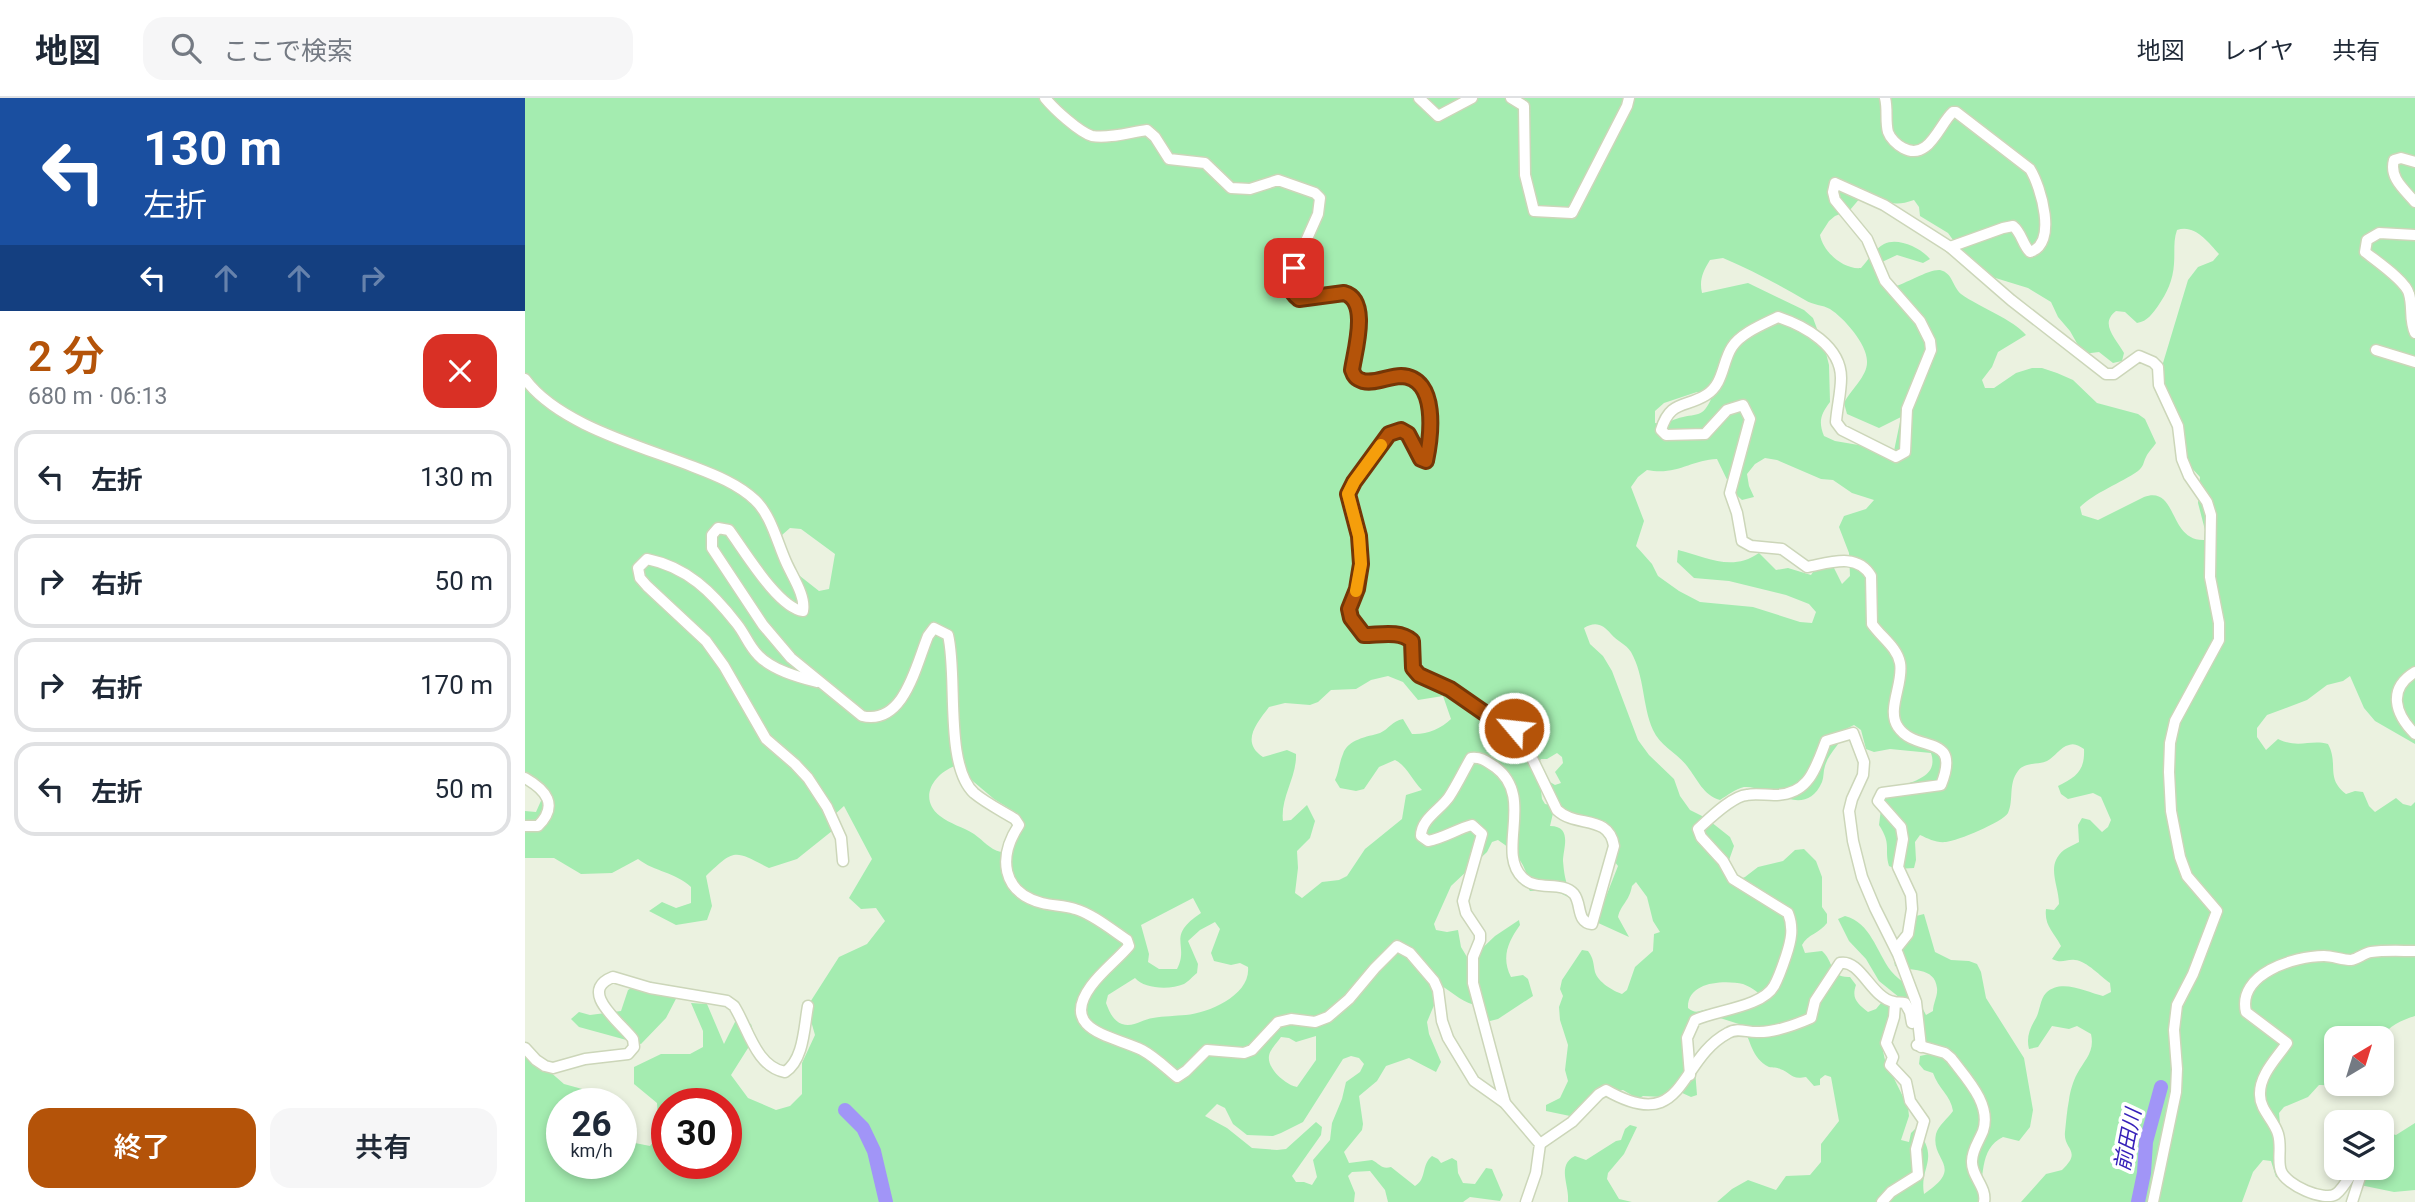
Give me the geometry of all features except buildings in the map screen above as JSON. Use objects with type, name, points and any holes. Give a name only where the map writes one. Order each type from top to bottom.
[{"type":"street","points":[[1045,98],[1053,107],[1092,135],[1147,130],[1155,136],[1169,159],[1205,163],[1231,188],[1250,190],[1278,180],[1315,194],[1320,198],[1318,214],[1294,268],[1290,286],[1292,294],[1299,299],[1344,293],[1351,295],[1357,303],[1359,318],[1352,370],[1354,375],[1366,382],[1399,376],[1411,377],[1420,385],[1429,404],[1431,435],[1426,461],[1421,459],[1408,434],[1401,430],[1389,434],[1348,494],[1359,536],[1361,564],[1357,589],[1349,609],[1351,618],[1364,635],[1406,636],[1412,641],[1413,668],[1419,675],[1450,689],[1486,714],[1514,728],[1529,752],[1557,810],[1563,816],[1602,826],[1613,835],[1615,846],[1593,924],[1582,918],[1574,895],[1565,888],[1538,886],[1521,878],[1513,861],[1514,796],[1500,771],[1481,757],[1471,758],[1449,797],[1421,830],[1421,836],[1429,841],[1472,825],[1482,834],[1463,901],[1466,913],[1480,934],[1472,969],[1473,983],[1505,1103]]},
{"type":"street","points":[[1419,98],[1437,116],[1472,98]]},
{"type":"street","points":[[1511,98],[1524,106],[1525,175],[1534,211],[1572,214],[1629,98]]},
{"type":"street","points":[[1885,98],[1888,109],[1887,130],[1892,139],[1904,149],[1923,148],[1936,136],[1947,116],[1957,112],[2030,169],[2035,177],[2046,223],[2042,245],[2038,250],[2029,252],[2022,245],[2018,230],[2013,226],[1950,247]]},
{"type":"street","points":[[2415,162],[2401,158],[2394,160],[2392,167],[2393,176],[2415,202]]},
{"type":"street","points":[[1896,949],[1908,934],[1913,909],[1911,895],[1898,867],[1903,839],[1901,827],[1878,801],[1882,793],[1941,785],[1947,762],[1942,751],[1936,746],[1907,736],[1898,727],[1895,708],[1901,665],[1893,647],[1872,624],[1871,576],[1857,562],[1848,560],[1807,567],[1781,550],[1751,546],[1742,541],[1730,493],[1750,419],[1742,405],[1727,410],[1705,434],[1666,435],[1661,430],[1665,418],[1674,408],[1707,394],[1722,377],[1731,348],[1738,341],[1778,317],[1799,324],[1818,337],[1835,356],[1841,375],[1836,422],[1842,430],[1896,457],[1902,454],[1905,448],[1907,409],[1931,350],[1930,341],[1920,321],[1885,281],[1867,239],[1835,200],[1835,183],[1884,205],[1950,247],[2011,300],[2106,374],[2114,374],[2139,356],[2153,362],[2158,367],[2159,385],[2178,426],[2182,459],[2189,476],[2207,502],[2211,515],[2210,577],[2219,623],[2219,640],[2175,722],[2170,743],[2169,772],[2171,811],[2180,857],[2187,876],[2217,911],[2193,974],[2177,1005],[2174,1030],[2176,1092],[2153,1202]]},
{"type":"street","points":[[2415,235],[2379,233],[2367,240],[2365,252],[2405,286],[2409,294],[2415,333]]},
{"type":"street","points":[[2376,351],[2415,362]]},
{"type":"street","points":[[525,379],[540,395],[571,419],[709,472],[733,484],[756,501],[766,516],[794,579],[803,611],[797,611],[787,603],[768,583],[729,530],[718,528],[712,535],[712,548],[763,625],[791,659],[862,716],[872,718],[893,710],[903,697],[928,636],[934,628],[948,635],[952,651],[954,720],[960,763],[964,778],[974,793],[1015,819],[1019,825],[1005,854],[1014,887],[1036,901],[1076,909],[1127,940],[1129,946],[1103,971],[1083,999],[1081,1016],[1085,1023],[1102,1036],[1143,1051],[1177,1077],[1186,1072],[1207,1051],[1244,1053],[1252,1050],[1278,1022],[1291,1019],[1315,1022],[1328,1017],[1349,999],[1397,946],[1410,954],[1434,981],[1448,1038],[1474,1081],[1505,1103],[1540,1144]]},
{"type":"street","points":[[821,683],[804,679],[760,657],[722,606],[681,570],[647,559],[638,568],[640,578],[647,586],[706,641],[724,666],[766,739],[808,778],[832,817],[841,838],[843,861]]},
{"type":"street","points":[[2415,672],[2397,689],[2404,723],[2415,734]]},
{"type":"street","points":[[1690,1075],[1686,1038],[1695,1020],[1711,1013],[1756,1002],[1768,994],[1774,986],[1792,936],[1792,923],[1788,913],[1733,879],[1723,861],[1698,829],[1745,794],[1776,795],[1791,793],[1801,788],[1812,775],[1826,741],[1853,733],[1864,762],[1863,775],[1849,811],[1853,841],[1871,898],[1896,949],[1916,1002],[1921,1047]]},
{"type":"street","points":[[525,778],[544,792],[549,807],[547,817],[538,826],[525,827]]},
{"type":"street","points":[[2346,1180],[2336,1194],[2325,1198],[2290,1184],[2279,1169],[2281,1149],[2278,1131],[2262,1106],[2260,1095],[2265,1075],[2287,1042],[2246,1012],[2246,993],[2259,976],[2306,958],[2325,956],[2352,960],[2371,952],[2415,951]]},
{"type":"street","points":[[1526,1202],[1536,1174],[1540,1144],[1572,1122],[1599,1094],[1606,1090],[1624,1100],[1639,1104],[1654,1104],[1665,1100],[1677,1092],[1716,1041],[1730,1031],[1762,1032],[1796,1025],[1811,1018],[1815,1001],[1840,963],[1845,962],[1854,966],[1875,990],[1895,1003],[1900,1001],[1907,1006],[1915,1042],[1921,1047],[1945,1053],[1951,1058],[1980,1099],[1985,1115],[1971,1163],[1984,1192],[1984,1202]]},
{"type":"street","points":[[525,1048],[535,1060],[553,1068],[585,1059],[628,1054],[634,1047],[633,1039],[600,1002],[601,983],[613,977],[650,988],[727,1000],[734,1006],[765,1062],[776,1071],[785,1072],[792,1068],[797,1059],[808,1006]]},
{"type":"street","points":[[1882,1202],[1891,1192],[1917,1175],[1916,1149],[1923,1121],[1910,1101],[1906,1082],[1890,1065],[1893,1057],[1886,1042],[1894,1017],[1895,1003]]},
{"type":"street","points":[[2352,1202],[2359,1180]]},
{"type":"green space","points":[[525,98],[2415,98],[2415,744],[2375,721],[2364,708],[2350,676],[2343,681],[2327,685],[2307,700],[2267,715],[2257,728],[2257,737],[2266,750],[2278,739],[2298,744],[2328,744],[2333,758],[2334,776],[2340,788],[2346,794],[2363,792],[2375,812],[2396,798],[2411,806],[2415,802],[2415,1016],[2393,1026],[2324,1026],[2324,1086],[2319,1085],[2308,1097],[2284,1107],[2279,1113],[2285,1179],[2276,1177],[2271,1161],[2263,1160],[2253,1172],[2242,1202],[2021,1202],[2046,1174],[2062,1170],[2071,1158],[2072,1154],[2065,1138],[2069,1097],[2074,1080],[2092,1046],[2091,1034],[2077,1026],[2069,1029],[2052,1026],[2038,1047],[2029,1049],[2029,1033],[2042,998],[2052,989],[2066,986],[2103,996],[2111,992],[2110,983],[2084,963],[2052,959],[2061,946],[2048,924],[2046,915],[2046,909],[2054,910],[2059,904],[2054,876],[2055,862],[2064,850],[2079,842],[2078,825],[2082,818],[2090,820],[2102,832],[2111,820],[2101,797],[2093,793],[2068,799],[2061,794],[2058,786],[2070,780],[2081,768],[2084,749],[2069,745],[2047,761],[2021,768],[2013,781],[2010,808],[2004,817],[1979,831],[1952,841],[1939,842],[1920,835],[1915,842],[1914,868],[1896,869],[1889,866],[1887,842],[1879,825],[1881,809],[1878,802],[1894,789],[1928,773],[1931,768],[1931,753],[1890,749],[1874,752],[1866,749],[1861,730],[1854,725],[1846,729],[1827,761],[1822,782],[1815,793],[1806,799],[1796,800],[1744,787],[1720,800],[1714,798],[1705,791],[1683,761],[1656,736],[1649,720],[1639,671],[1631,652],[1605,628],[1595,624],[1584,628],[1590,644],[1603,656],[1612,671],[1638,740],[1674,779],[1680,796],[1690,810],[1706,818],[1730,837],[1734,846],[1728,863],[1737,880],[1758,867],[1783,861],[1795,850],[1804,849],[1816,861],[1822,877],[1822,907],[1827,914],[1827,923],[1802,945],[1805,953],[1822,951],[1838,975],[1850,977],[1856,985],[1856,1001],[1868,1012],[1881,1003],[1890,1004],[1891,1013],[1884,1033],[1883,1051],[1908,1107],[1909,1116],[1901,1140],[1909,1142],[1911,1133],[1916,1128],[1927,1148],[1924,1194],[1943,1177],[1945,1170],[1935,1143],[1936,1134],[1953,1111],[1952,1106],[1933,1073],[1924,1070],[1919,1064],[1920,1056],[1929,1054],[1930,1046],[1919,1033],[1905,1002],[1879,981],[1866,959],[1849,941],[1838,919],[1845,916],[1867,931],[1891,971],[1911,989],[1926,1015],[1933,1011],[1937,991],[1935,981],[1927,973],[1895,966],[1894,960],[1895,952],[1910,932],[1916,916],[1924,914],[1935,952],[1951,960],[1977,964],[1986,998],[2024,1058],[2033,1110],[2030,1127],[2019,1141],[2003,1137],[1990,1149],[1984,1165],[1978,1202],[1717,1202],[1748,1180],[1776,1190],[1786,1176],[1810,1175],[1821,1162],[1821,1144],[1839,1121],[1831,1077],[1825,1075],[1820,1079],[1820,1085],[1814,1086],[1806,1077],[1794,1077],[1779,1068],[1769,1067],[1758,1059],[1742,1025],[1720,1018],[1721,1012],[1762,996],[1743,984],[1708,984],[1700,987],[1689,999],[1688,1008],[1691,1010],[1696,1012],[1709,1009],[1708,1015],[1692,1032],[1697,1095],[1691,1097],[1680,1092],[1662,1097],[1643,1096],[1638,1099],[1623,1090],[1599,1095],[1570,1116],[1546,1111],[1546,1105],[1560,1098],[1568,1081],[1565,1070],[1568,1045],[1559,1007],[1563,996],[1560,989],[1562,980],[1582,950],[1588,951],[1599,979],[1622,994],[1627,990],[1635,967],[1653,951],[1654,934],[1660,932],[1653,921],[1647,897],[1636,882],[1618,917],[1629,937],[1596,922],[1618,866],[1611,857],[1606,822],[1576,819],[1556,800],[1550,782],[1555,785],[1561,783],[1555,772],[1563,763],[1562,757],[1557,753],[1547,759],[1541,759],[1538,764],[1542,799],[1554,809],[1550,826],[1557,827],[1564,834],[1563,861],[1570,898],[1554,890],[1530,891],[1522,863],[1498,840],[1492,842],[1487,852],[1451,886],[1434,924],[1436,930],[1458,930],[1461,947],[1467,957],[1473,957],[1495,936],[1519,920],[1520,925],[1507,950],[1508,970],[1511,977],[1523,975],[1528,979],[1533,996],[1498,1019],[1486,1022],[1478,1006],[1442,986],[1427,1022],[1441,1062],[1436,1072],[1409,1058],[1386,1066],[1377,1081],[1359,1096],[1362,1130],[1344,1152],[1349,1163],[1372,1160],[1383,1167],[1391,1167],[1415,1186],[1421,1180],[1426,1163],[1432,1156],[1441,1163],[1452,1158],[1457,1161],[1458,1173],[1463,1183],[1475,1184],[1486,1168],[1492,1169],[1503,1195],[1500,1201],[1470,1197],[1463,1202],[1388,1202],[1385,1190],[1370,1171],[1352,1172],[1348,1176],[1355,1193],[1354,1202],[525,1202],[525,1050],[564,1084],[578,1088],[546,1088],[546,1179],[637,1179],[637,1143],[651,1145],[651,1179],[742,1179],[742,1090],[748,1098],[776,1110],[790,1106],[802,1094],[802,1063],[815,1035],[807,1007],[839,957],[867,944],[885,921],[876,908],[861,909],[849,898],[872,859],[844,806],[833,816],[832,831],[797,859],[769,868],[741,855],[729,856],[723,860],[706,876],[712,906],[707,920],[676,925],[649,911],[662,902],[676,908],[691,903],[691,887],[638,859],[612,873],[581,874],[554,858],[525,858],[525,811],[536,812],[544,794],[525,778]],"holes":[[[1866,191],[1899,204],[1914,200],[1919,207],[1920,216],[1948,233],[1974,269],[2028,288],[2051,302],[2083,354],[2099,352],[2113,363],[2122,361],[2124,353],[2109,326],[2111,316],[2116,311],[2125,312],[2137,323],[2149,317],[2171,281],[2177,230],[2190,230],[2201,235],[2219,254],[2213,261],[2198,267],[2188,280],[2163,363],[2160,382],[2188,464],[2200,477],[2198,503],[2205,530],[2204,540],[2192,538],[2184,532],[2163,499],[2155,495],[2144,497],[2098,520],[2082,515],[2080,507],[2086,502],[2141,468],[2156,443],[2145,419],[2138,414],[2097,403],[2073,380],[2042,368],[2016,373],[1994,388],[1985,388],[1982,380],[1992,367],[1998,352],[2026,335],[2021,329],[1961,294],[1950,277],[1940,270],[1893,287],[1882,262],[1897,255],[1923,263],[1930,259],[1909,245],[1896,242],[1884,244],[1861,268],[1841,263],[1825,248],[1820,235],[1835,216],[1850,210]],[[1723,258],[1808,302],[1830,309],[1842,319],[1859,339],[1867,361],[1862,377],[1844,403],[1847,414],[1879,428],[1901,417],[1894,451],[1835,441],[1824,436],[1821,422],[1830,402],[1829,365],[1813,318],[1804,310],[1748,283],[1702,293],[1701,280],[1710,260]],[[1697,392],[1712,397],[1702,412],[1664,423],[1655,423],[1655,411],[1664,403]],[[1765,458],[1777,460],[1821,479],[1833,480],[1852,493],[1874,500],[1866,509],[1844,516],[1839,527],[1849,553],[1850,576],[1842,584],[1831,562],[1818,565],[1811,575],[1788,568],[1776,570],[1759,553],[1749,559],[1729,562],[1678,550],[1677,562],[1694,578],[1729,581],[1786,595],[1809,604],[1816,612],[1812,623],[1800,622],[1753,607],[1700,602],[1658,576],[1652,564],[1636,546],[1644,521],[1631,487],[1647,470],[1667,471],[1717,459],[1733,492],[1742,500],[1754,497],[1747,474],[1755,464]],[[790,528],[801,529],[835,554],[829,589],[819,591],[786,565],[782,535]],[[1388,676],[1403,682],[1418,700],[1443,696],[1451,719],[1433,731],[1417,734],[1412,734],[1403,719],[1399,720],[1380,733],[1353,742],[1345,749],[1335,780],[1340,788],[1356,791],[1364,789],[1379,767],[1395,760],[1422,790],[1406,795],[1402,819],[1365,849],[1347,876],[1322,882],[1302,898],[1295,893],[1297,851],[1310,838],[1315,821],[1307,805],[1291,820],[1283,821],[1284,804],[1296,763],[1296,754],[1287,750],[1263,757],[1253,745],[1253,732],[1269,707],[1285,703],[1310,705],[1318,702],[1331,690],[1356,689],[1371,680]],[[955,766],[994,799],[1018,814],[1010,845],[1001,852],[997,851],[974,834],[940,816],[933,809],[929,795],[940,775]],[[1193,898],[1201,913],[1184,928],[1177,969],[1159,969],[1148,962],[1149,954],[1141,925]],[[1215,922],[1220,929],[1211,953],[1214,961],[1231,965],[1240,963],[1248,967],[1247,977],[1236,994],[1217,1006],[1195,1014],[1153,1018],[1130,1025],[1116,1021],[1106,1003],[1108,995],[1135,978],[1151,986],[1172,987],[1184,984],[1197,973],[1198,964],[1188,941]],[[1316,1036],[1316,1060],[1297,1087],[1278,1076],[1269,1061],[1271,1051],[1281,1037],[1296,1042]],[[1351,1056],[1359,1058],[1364,1064],[1360,1072],[1346,1082],[1332,1123],[1330,1140],[1313,1160],[1317,1177],[1312,1185],[1296,1182],[1292,1176],[1321,1135],[1322,1127],[1316,1122],[1286,1149],[1277,1150],[1252,1148],[1227,1128],[1205,1116],[1217,1104],[1225,1108],[1233,1124],[1247,1135],[1273,1136],[1303,1122],[1343,1059]]]},
{"type":"green space","points":[[637,985],[679,993],[666,1018],[641,1044],[579,1027],[571,1019],[579,1012],[590,1015],[621,1011],[628,990]]},
{"type":"green space","points":[[691,1003],[707,1004],[724,1044],[737,1018],[751,1024],[755,1037],[731,1075],[741,1088],[651,1088],[651,1098],[634,1084],[634,1067],[661,1054],[690,1054],[703,1047],[703,1031]]},
{"type":"green space","points":[[2415,1123],[2415,1190],[2394,1192],[2360,1185],[2362,1180],[2394,1180],[2396,1135]]},
{"type":"green space","points":[[1630,1125],[1637,1127],[1624,1154],[1608,1173],[1607,1179],[1619,1199],[1632,1202],[1568,1202],[1565,1170],[1569,1160],[1575,1156],[1586,1160],[1621,1140],[1625,1129]]},
{"type":"waterway","name":"前田川","points":[[2138,1202],[2144,1173],[2146,1142],[2161,1087]]},
{"type":"waterway","points":[[845,1110],[863,1128],[874,1151],[886,1202]]},
{"type":"slow traffic","points":[[1356,591],[1361,564],[1359,536],[1348,494],[1381,445]]},
{"type":"route","points":[[1294,268],[1290,286],[1292,294],[1299,299],[1344,293],[1351,295],[1357,303],[1359,318],[1352,370],[1354,375],[1366,382],[1399,376],[1411,377],[1420,385],[1429,404],[1431,435],[1426,461],[1421,459],[1408,434],[1401,430],[1389,434],[1348,494],[1359,536],[1361,564],[1357,589],[1349,609],[1351,618],[1364,635],[1406,636],[1412,641],[1413,668],[1419,675],[1450,689],[1486,714],[1514,728]]}]
